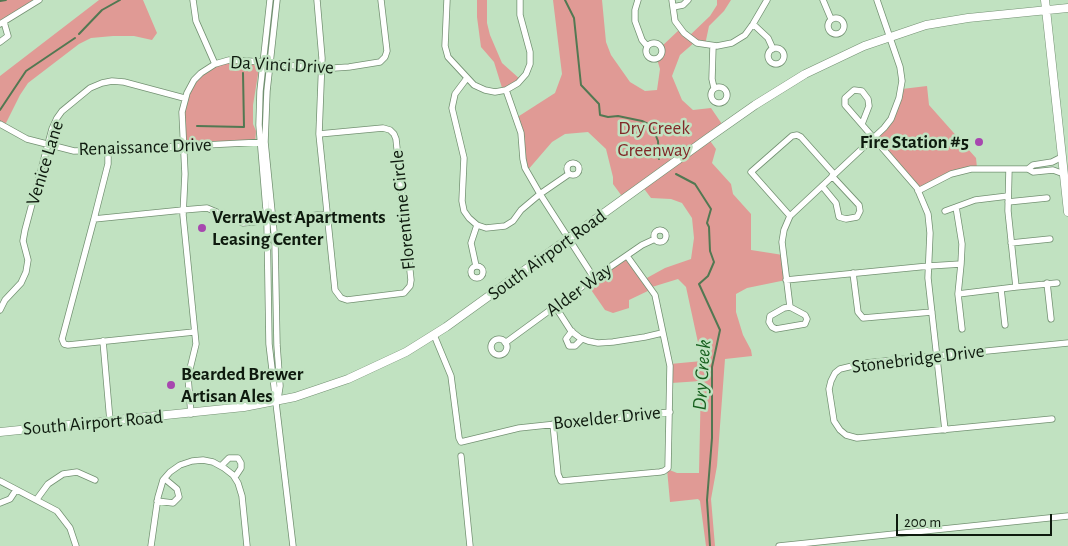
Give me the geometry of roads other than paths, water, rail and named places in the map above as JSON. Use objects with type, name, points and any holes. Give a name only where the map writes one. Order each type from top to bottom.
[{"type":"main road","points":[[1046,0],[1068,212]]},
{"type":"main road","name":"South Airport Road","points":[[0,432],[191,414],[244,407],[311,392],[348,379],[406,352],[434,335],[756,104],[792,82],[838,58],[890,36],[944,22],[1068,8]]},
{"type":"street","points":[[0,42],[8,36],[8,31],[2,23],[39,0]]},
{"type":"street","points":[[192,0],[196,21],[215,64]]},
{"type":"street","points":[[270,0],[266,108],[262,142],[270,220],[269,344],[293,546]]},
{"type":"street","points":[[267,63],[277,0]]},
{"type":"street","points":[[94,219],[207,208],[242,223],[327,214],[318,114],[322,69],[317,0]]},
{"type":"street","name":"Da Vinci Drive","points":[[191,414],[188,377],[196,348],[183,210],[185,186],[182,112],[184,98],[196,78],[215,64],[233,60],[322,69],[373,64],[383,60],[387,51],[381,0]]},
{"type":"street","points":[[447,0],[446,51],[449,59],[478,87],[498,92],[506,90],[521,80],[527,72],[530,62],[530,49],[520,15],[520,0]]},
{"type":"street","points":[[638,0],[634,10],[635,21],[642,40],[647,46]]},
{"type":"street","points":[[672,0],[675,20],[684,33],[697,43],[713,46],[736,41],[753,24],[767,0]]},
{"type":"street","points":[[673,7],[684,4],[688,0]]},
{"type":"street","points":[[823,0],[832,19]]},
{"type":"street","points":[[790,307],[782,242],[784,230],[790,216],[874,138],[891,119],[902,89],[900,66],[877,0]]},
{"type":"street","points":[[753,24],[768,38],[773,49]]},
{"type":"street","points":[[713,46],[712,81],[714,88]]},
{"type":"street","points":[[467,78],[455,94],[452,108],[464,158],[462,204],[466,215],[477,225],[489,228],[505,226],[540,194],[569,174]]},
{"type":"street","name":"Venice Lane","points":[[0,310],[5,300],[21,283],[26,272],[28,258],[24,236],[55,120],[62,111],[90,88],[105,82],[114,81],[184,98]]},
{"type":"street","points":[[506,90],[522,135],[524,165],[540,194],[594,278]]},
{"type":"street","points":[[862,124],[868,106],[868,99],[862,91],[855,90],[846,96],[844,102],[846,106],[918,191],[930,220],[928,266],[945,430]]},
{"type":"street","name":"Renaissance Drive","points":[[0,124],[27,139],[74,151],[262,142]]},
{"type":"street","name":"Florentine Circle","points":[[319,134],[385,128],[392,131],[396,139],[411,280],[406,292],[400,295],[349,300],[344,300],[338,295],[334,286],[327,214]]},
{"type":"street","points":[[790,216],[751,172],[792,136],[797,135],[802,138],[859,206],[860,212],[857,217],[846,219],[839,217],[836,203],[822,186]]},
{"type":"street","points":[[108,150],[108,164],[62,340],[66,345],[194,332]]},
{"type":"street","points":[[1028,169],[1033,165],[1052,162],[1062,157]]},
{"type":"street","points":[[918,191],[951,174],[977,168],[1028,169],[1033,172],[1054,170],[1064,174]]},
{"type":"street","points":[[1010,169],[1008,199],[1016,287]]},
{"type":"street","points":[[945,211],[975,200],[1046,198]]},
{"type":"street","points":[[956,207],[962,244],[958,294],[962,329]]},
{"type":"street","points":[[476,266],[471,243],[477,225]]},
{"type":"street","name":"Alder Way","points":[[505,342],[594,278],[654,239]]},
{"type":"street","points":[[1011,244],[1050,239]]},
{"type":"street","name":"Boxelder Drive","points":[[434,335],[451,376],[461,442],[515,428],[670,412],[670,367],[655,295],[628,256]]},
{"type":"street","points":[[786,280],[961,264]]},
{"type":"street","points":[[853,273],[858,312],[864,318],[932,312]]},
{"type":"street","points":[[1047,283],[1051,319]]},
{"type":"street","points":[[958,294],[1056,283]]},
{"type":"street","points":[[1001,289],[1005,325]]},
{"type":"street","points":[[555,306],[572,331],[582,339],[592,342],[645,337],[662,333]]},
{"type":"street","points":[[790,307],[806,315],[805,324],[776,329],[771,327],[768,322],[770,317],[780,310],[790,307]]},
{"type":"street","points":[[572,331],[566,339],[569,346],[575,346],[582,339]]},
{"type":"street","points":[[103,341],[110,421]]},
{"type":"street","name":"Stonebridge Drive","points":[[1052,419],[857,438],[846,435],[834,421],[829,389],[835,374],[840,369],[848,366],[1068,343]]},
{"type":"street","points":[[553,424],[559,478],[562,482],[575,481],[664,471],[669,464],[670,412]]},
{"type":"street","points":[[461,456],[470,546]]},
{"type":"street","points":[[221,466],[229,458],[238,458],[242,467],[235,477]]},
{"type":"street","points":[[151,546],[157,501],[165,478],[175,468],[192,461],[205,460],[221,466],[235,477],[242,494],[247,546]]},
{"type":"street","points":[[37,499],[48,484],[65,473],[80,472],[95,480]]},
{"type":"street","points":[[157,501],[173,503],[178,498],[177,489],[165,478]]},
{"type":"street","points":[[0,481],[54,509],[73,532],[76,546]]},
{"type":"street","points":[[0,503],[10,499],[16,490]]},
{"type":"street","points":[[778,546],[1068,516]]},
{"type":"waterway","points":[[0,1],[6,0]]},
{"type":"waterway","points":[[79,34],[102,10],[120,0]]},
{"type":"waterway","name":"Dry Creek","points":[[565,0],[574,18],[581,85],[599,104],[600,115],[608,117],[618,116],[642,121],[652,126],[658,141],[659,159]]},
{"type":"waterway","points":[[0,110],[26,71],[75,38]]},
{"type":"waterway","points":[[197,126],[244,127],[243,73]]},
{"type":"waterway","name":"Dry Creek","points":[[676,174],[695,184],[711,209],[707,223],[709,227],[710,251],[714,262],[708,276],[699,284],[720,330],[712,367],[712,438],[707,500],[710,546]]},
{"type":"place","name":"Fire Station #5","points":[[979,142]]},
{"type":"place","name":"VerraWest Apartments Leasing Center","points":[[202,228]]},
{"type":"place","name":"Bearded Brewer Artisan Ales","points":[[171,385]]},
{"type":"park label","name":"Dry Creek Greenway","points":[[654,139]]}]
